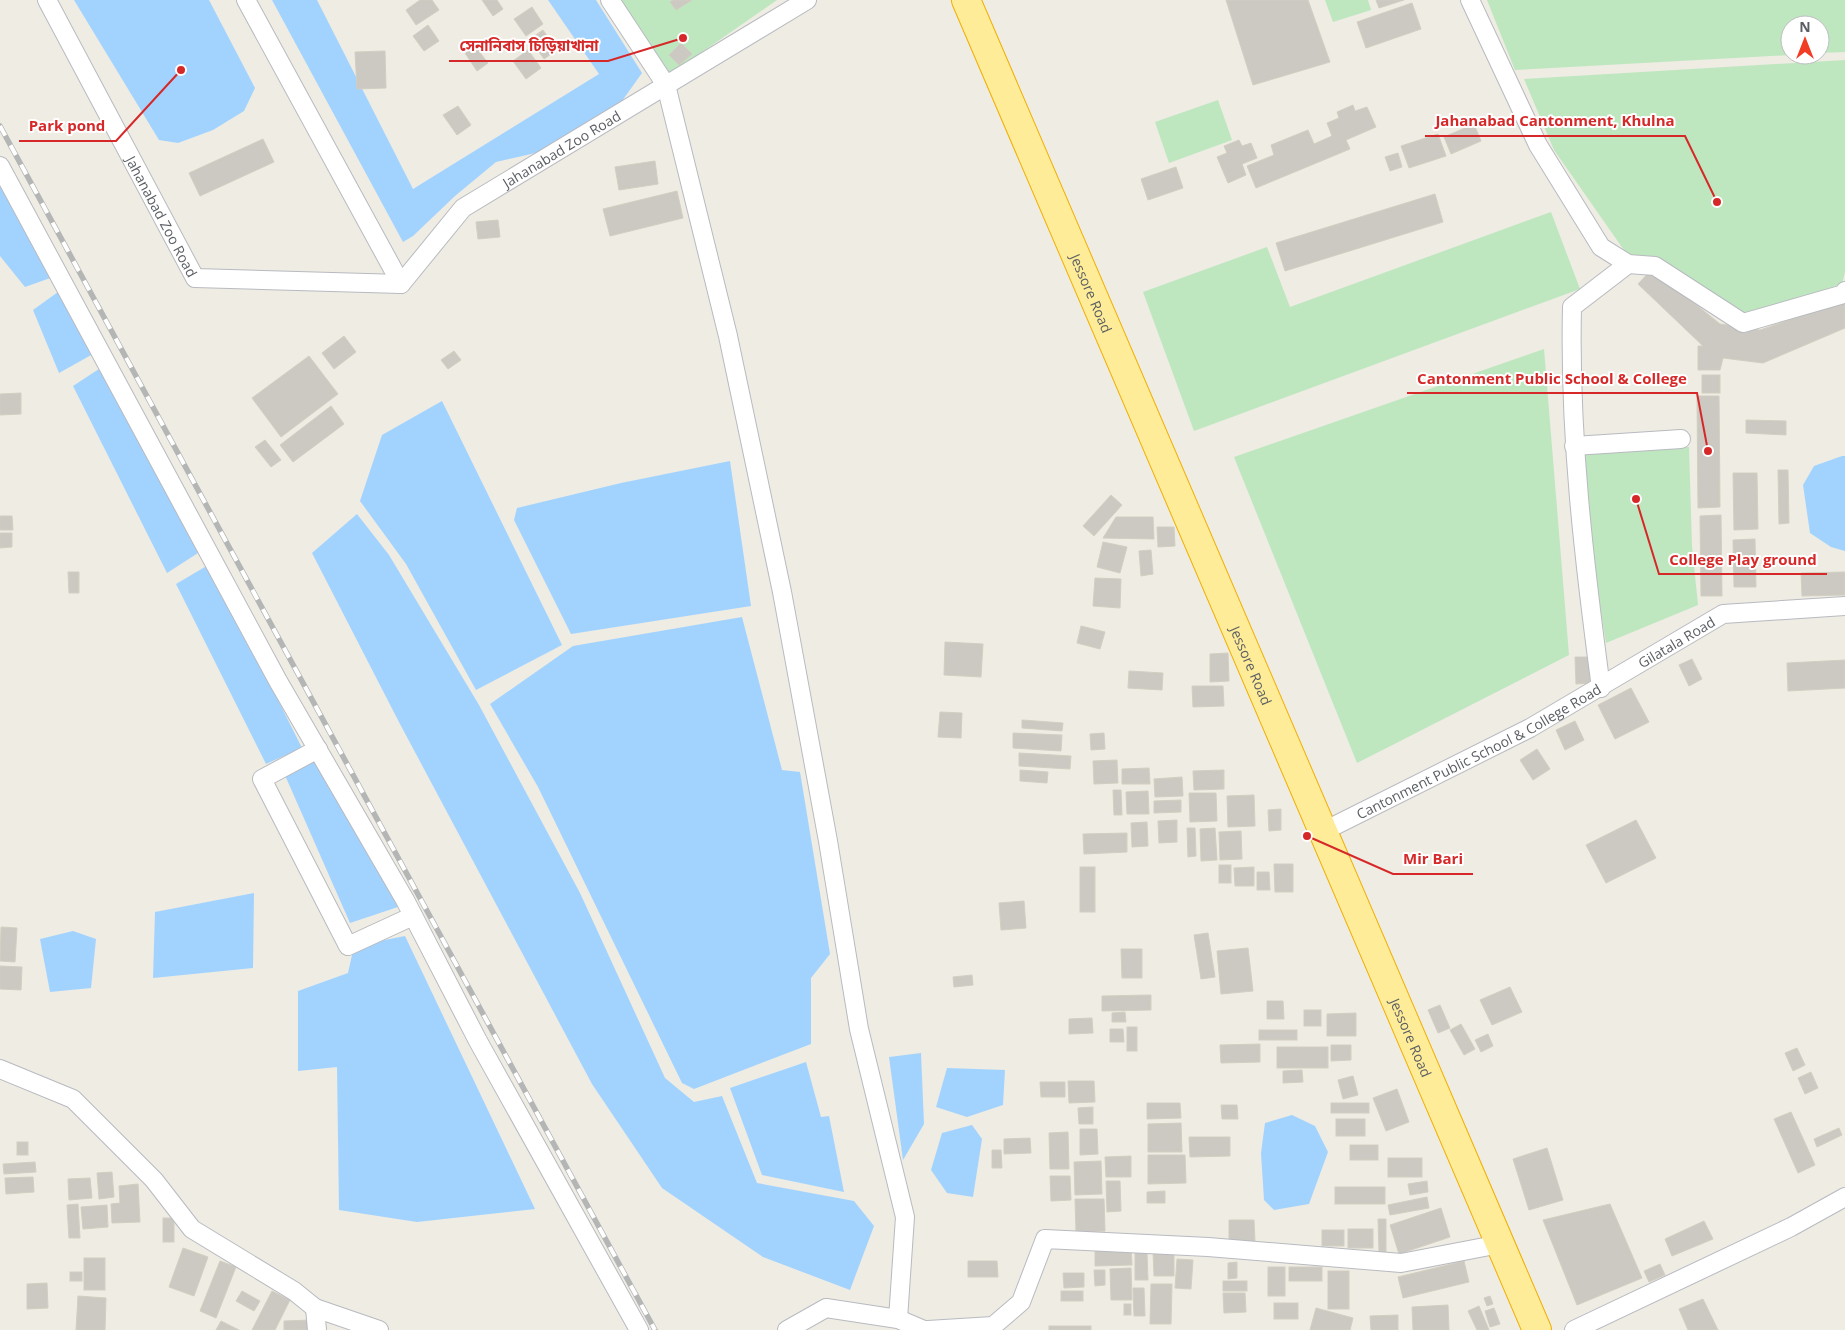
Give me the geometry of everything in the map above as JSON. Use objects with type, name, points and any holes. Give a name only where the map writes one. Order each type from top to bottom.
[{"type":"highway","name":"Jessore Road","points":[[966,0],[1537,1330]]},
{"type":"street","name":"Jahanabad Zoo Road","points":[[47,0],[196,278],[402,284],[463,208],[808,0]]},
{"type":"street","points":[[246,0],[402,284]]},
{"type":"street","points":[[610,0],[666,85],[728,336],[782,592],[828,841],[859,1029],[904,1217],[898,1319]]},
{"type":"street","points":[[1470,0],[1538,145],[1602,247],[1628,264],[1655,266],[1743,323],[1844,294],[1845,292]]},
{"type":"street","points":[[0,166],[82,320],[318,749],[413,916],[478,1041],[640,1330]]},
{"type":"street","name":"Cantonment Public School & College Road","points":[[1324,831],[1530,728],[1602,688],[1589,594],[1574,446],[1571,366],[1572,307],[1628,264]]},
{"type":"street","points":[[1574,446],[1681,439]]},
{"type":"street","name":"Gilatala Road","points":[[1602,688],[1723,614],[1845,606]]},
{"type":"street","points":[[318,749],[262,779],[348,946],[413,916]]},
{"type":"street","points":[[0,1068],[72,1099],[154,1180],[192,1229],[294,1291],[315,1308],[379,1330]]},
{"type":"street","points":[[1574,1330],[1791,1227],[1845,1197]]},
{"type":"street","points":[[928,1330],[993,1326],[1021,1302],[1045,1239],[1208,1247],[1402,1263],[1500,1244]]},
{"type":"street","points":[[315,1308],[317,1330]]},
{"type":"street","points":[[787,1330],[826,1308],[898,1319],[924,1330]]},
{"type":"green space","points":[[618,0],[777,0],[669,75]]},
{"type":"green space","points":[[1325,0],[1368,0],[1371,10],[1333,22]]},
{"type":"green space","points":[[1487,0],[1845,0],[1845,52],[1830,53],[1830,15],[1780,15],[1780,56],[1515,70]]},
{"type":"green space","points":[[1845,60],[1845,272],[1842,284],[1746,316],[1654,259],[1626,253],[1554,150],[1524,79],[1780,64],[1830,65],[1830,61]]},
{"type":"green space","points":[[1218,100],[1232,140],[1169,163],[1155,122]]},
{"type":"green space","points":[[1551,212],[1580,289],[1194,431],[1143,292],[1267,247],[1290,307]]},
{"type":"green space","points":[[1544,349],[1569,655],[1357,763],[1234,457]]},
{"type":"green space","points":[[1689,447],[1692,546],[1698,605],[1606,643],[1574,451]]},
{"type":"water","points":[[74,0],[209,0],[255,88],[244,111],[213,130],[178,143],[159,140]]},
{"type":"water","points":[[272,0],[317,0],[413,189],[599,74],[548,0],[596,0],[642,73],[622,101],[540,152],[496,162],[455,196],[413,236],[403,242]]},
{"type":"water","points":[[0,181],[53,277],[25,287],[0,256]]},
{"type":"water","points":[[58,292],[93,354],[59,373],[33,310]]},
{"type":"water","points":[[102,367],[198,553],[167,573],[73,386]]},
{"type":"water","points":[[442,401],[562,645],[476,690],[406,564],[360,501],[382,435]]},
{"type":"water","points":[[1845,456],[1845,551],[1831,547],[1810,533],[1803,485],[1814,466]]},
{"type":"water","points":[[730,461],[751,606],[571,634],[514,520],[517,508],[621,483]]},
{"type":"water","points":[[357,514],[389,555],[479,705],[580,893],[665,1078],[694,1102],[722,1096],[757,1183],[854,1201],[874,1226],[850,1290],[763,1257],[662,1188],[592,1084],[400,724],[312,553]]},
{"type":"water","points":[[210,564],[302,748],[266,764],[176,584]]},
{"type":"water","points":[[742,617],[782,770],[800,772],[830,954],[811,978],[811,1044],[694,1089],[682,1083],[538,787],[490,704],[573,646]]},
{"type":"water","points":[[319,758],[398,907],[350,923],[284,773]]},
{"type":"water","points":[[254,893],[253,968],[153,978],[155,912]]},
{"type":"water","points":[[73,931],[96,939],[91,988],[50,992],[40,939]]},
{"type":"water","points":[[405,936],[535,1209],[417,1222],[339,1210],[337,1067],[298,1071],[298,991],[348,973],[354,946]]},
{"type":"water","points":[[921,1053],[924,1124],[903,1160],[889,1057]]},
{"type":"water","points":[[806,1062],[821,1117],[829,1116],[844,1192],[762,1175],[730,1088]]},
{"type":"water","points":[[947,1068],[1005,1070],[1003,1105],[967,1117],[936,1107]]},
{"type":"water","points":[[1292,1115],[1315,1126],[1328,1152],[1309,1204],[1274,1210],[1264,1200],[1261,1153],[1265,1123]]},
{"type":"water","points":[[972,1125],[982,1139],[973,1197],[947,1193],[931,1170],[942,1133]]},
{"type":"building","points":[[420,0],[432,0],[439,10],[416,25],[406,10]]},
{"type":"building","points":[[482,0],[497,0],[503,9],[493,16]]},
{"type":"building","points":[[673,0],[692,0],[676,10],[670,2]]},
{"type":"building","points":[[1226,0],[1308,0],[1330,62],[1253,85]]},
{"type":"building","points":[[1376,0],[1404,0],[1379,8]]},
{"type":"building","points":[[1412,3],[1421,29],[1366,48],[1357,22]]},
{"type":"building","points":[[532,7],[543,24],[526,36],[514,19]]},
{"type":"building","points":[[428,25],[439,41],[424,51],[413,36]]},
{"type":"building","points":[[543,30],[557,50],[544,59],[530,39]]},
{"type":"building","points":[[681,43],[692,54],[679,65],[669,55]]},
{"type":"building","points":[[475,46],[488,63],[477,71],[465,53]]},
{"type":"building","points":[[528,50],[541,68],[526,79],[513,61]]},
{"type":"building","points":[[385,51],[386,88],[357,89],[355,52]]},
{"type":"building","points":[[1353,105],[1355,111],[1367,107],[1376,127],[1346,140],[1350,149],[1256,188],[1247,166],[1274,155],[1271,145],[1308,130],[1314,144],[1332,136],[1327,123],[1339,118],[1337,112]]},
{"type":"building","points":[[458,106],[471,125],[457,135],[443,115]]},
{"type":"building","points":[[1474,124],[1481,141],[1451,154],[1444,137]]},
{"type":"building","points":[[1438,134],[1446,156],[1409,168],[1401,146]]},
{"type":"building","points":[[263,139],[274,162],[200,196],[189,173]]},
{"type":"building","points":[[1239,140],[1242,146],[1251,143],[1257,158],[1242,164],[1246,175],[1228,183],[1217,157],[1227,153],[1224,146]]},
{"type":"building","points":[[1398,153],[1402,167],[1390,171],[1385,157]]},
{"type":"building","points":[[655,161],[658,184],[619,190],[615,167]]},
{"type":"building","points":[[1176,167],[1183,188],[1148,200],[1141,179]]},
{"type":"building","points":[[677,191],[683,218],[610,236],[603,209]]},
{"type":"building","points":[[1435,194],[1443,222],[1285,271],[1276,243]]},
{"type":"building","points":[[498,220],[500,237],[478,239],[476,222]]},
{"type":"building","points":[[1652,269],[1720,324],[1760,330],[1845,301],[1845,328],[1763,363],[1723,358],[1720,370],[1698,370],[1698,346],[1703,346],[1638,284]]},
{"type":"building","points":[[344,336],[356,352],[334,369],[322,353]]},
{"type":"building","points":[[454,351],[461,360],[448,369],[441,360]]},
{"type":"building","points":[[309,356],[338,394],[281,437],[252,398]]},
{"type":"building","points":[[1702,375],[1720,375],[1720,393],[1702,393]]},
{"type":"building","points":[[21,393],[21,414],[0,415],[0,394]]},
{"type":"building","points":[[1697,396],[1719,396],[1720,507],[1698,508]]},
{"type":"building","points":[[331,406],[344,424],[293,462],[280,445]]},
{"type":"building","points":[[1746,420],[1786,421],[1786,435],[1746,433]]},
{"type":"building","points":[[265,440],[281,460],[271,467],[255,447]]},
{"type":"building","points":[[1778,470],[1788,470],[1789,523],[1779,524]]},
{"type":"building","points":[[1733,473],[1757,473],[1758,529],[1734,530]]},
{"type":"building","points":[[1111,495],[1122,505],[1094,536],[1083,526]]},
{"type":"building","points":[[1721,515],[1722,596],[1701,596],[1700,516]]},
{"type":"building","points":[[0,516],[12,516],[13,530],[0,530]]},
{"type":"building","points":[[1116,517],[1153,517],[1154,539],[1103,538]]},
{"type":"building","points":[[1157,527],[1174,527],[1175,546],[1158,547]]},
{"type":"building","points":[[0,533],[12,533],[12,547],[0,548]]},
{"type":"building","points":[[1755,539],[1756,587],[1734,587],[1733,540]]},
{"type":"building","points":[[1103,542],[1127,547],[1120,573],[1097,567]]},
{"type":"building","points":[[1151,550],[1153,574],[1141,576],[1139,551]]},
{"type":"building","points":[[68,572],[79,572],[79,593],[69,593]]},
{"type":"building","points":[[1845,572],[1845,595],[1802,596],[1801,573]]},
{"type":"building","points":[[1095,578],[1121,579],[1120,608],[1093,606]]},
{"type":"building","points":[[1081,626],[1105,632],[1100,649],[1077,643]]},
{"type":"building","points":[[945,642],[983,644],[981,677],[944,675]]},
{"type":"building","points":[[1228,653],[1229,681],[1210,682],[1210,654]]},
{"type":"building","points":[[1575,657],[1590,657],[1590,683],[1576,684]]},
{"type":"building","points":[[1692,659],[1702,679],[1689,686],[1679,665]]},
{"type":"building","points":[[1845,660],[1845,688],[1788,691],[1787,663]]},
{"type":"building","points":[[1129,671],[1163,673],[1162,690],[1128,688]]},
{"type":"building","points":[[1192,686],[1223,686],[1224,706],[1193,707]]},
{"type":"building","points":[[1631,688],[1649,722],[1615,739],[1598,705]]},
{"type":"building","points":[[940,712],[962,713],[961,738],[938,737]]},
{"type":"building","points":[[1022,720],[1063,723],[1062,731],[1022,728]]},
{"type":"building","points":[[1575,721],[1584,740],[1565,750],[1556,730]]},
{"type":"building","points":[[1013,733],[1062,735],[1061,751],[1013,748]]},
{"type":"building","points":[[1104,733],[1105,749],[1091,750],[1090,734]]},
{"type":"building","points":[[1537,749],[1550,769],[1533,780],[1520,760]]},
{"type":"building","points":[[1019,753],[1071,756],[1070,769],[1019,766]]},
{"type":"building","points":[[1117,760],[1118,783],[1094,784],[1093,761]]},
{"type":"building","points":[[1149,768],[1150,784],[1122,784],[1122,769]]},
{"type":"building","points":[[1020,770],[1048,772],[1047,783],[1020,781]]},
{"type":"building","points":[[1224,770],[1224,789],[1194,790],[1193,771]]},
{"type":"building","points":[[1182,777],[1183,796],[1155,797],[1154,779]]},
{"type":"building","points":[[1113,790],[1121,790],[1122,815],[1114,815]]},
{"type":"building","points":[[1148,791],[1149,814],[1127,814],[1126,792]]},
{"type":"building","points":[[1189,793],[1216,793],[1217,821],[1190,822]]},
{"type":"building","points":[[1254,795],[1255,826],[1228,827],[1227,796]]},
{"type":"building","points":[[1181,800],[1181,812],[1154,813],[1154,801]]},
{"type":"building","points":[[1281,809],[1281,830],[1269,831],[1268,810]]},
{"type":"building","points":[[1177,820],[1177,842],[1159,843],[1158,821]]},
{"type":"building","points":[[1636,820],[1656,858],[1606,883],[1586,845]]},
{"type":"building","points":[[1147,822],[1148,846],[1132,847],[1131,823]]},
{"type":"building","points":[[1187,828],[1195,828],[1196,856],[1188,857]]},
{"type":"building","points":[[1215,828],[1217,860],[1201,861],[1200,829]]},
{"type":"building","points":[[1241,831],[1242,859],[1220,860],[1219,832]]},
{"type":"building","points":[[1127,833],[1127,852],[1084,854],[1083,834]]},
{"type":"building","points":[[1274,864],[1293,864],[1293,892],[1275,892]]},
{"type":"building","points":[[1219,865],[1231,865],[1231,883],[1219,883]]},
{"type":"building","points":[[1080,867],[1095,867],[1095,912],[1080,912]]},
{"type":"building","points":[[1254,867],[1254,886],[1235,886],[1234,868]]},
{"type":"building","points":[[1257,872],[1269,872],[1270,890],[1257,890]]},
{"type":"building","points":[[1024,901],[1026,928],[1001,930],[999,903]]},
{"type":"building","points":[[1,927],[17,928],[15,962],[0,961]]},
{"type":"building","points":[[1208,933],[1215,977],[1201,979],[1194,935]]},
{"type":"building","points":[[1248,948],[1253,991],[1221,994],[1217,951]]},
{"type":"building","points":[[1121,949],[1142,949],[1142,978],[1122,978]]},
{"type":"building","points":[[0,966],[22,967],[21,990],[0,989]]},
{"type":"building","points":[[972,975],[973,985],[954,987],[953,977]]},
{"type":"building","points":[[1510,987],[1522,1012],[1492,1025],[1480,1000]]},
{"type":"building","points":[[1151,995],[1151,1010],[1102,1011],[1102,996]]},
{"type":"building","points":[[1267,1001],[1283,1001],[1284,1019],[1267,1019]]},
{"type":"building","points":[[1440,1005],[1450,1028],[1438,1033],[1428,1010]]},
{"type":"building","points":[[1304,1010],[1321,1010],[1321,1026],[1304,1026]]},
{"type":"building","points":[[1125,1012],[1126,1022],[1112,1022],[1112,1013]]},
{"type":"building","points":[[1356,1013],[1356,1036],[1327,1036],[1327,1014]]},
{"type":"building","points":[[1092,1018],[1093,1033],[1069,1034],[1069,1019]]},
{"type":"building","points":[[1461,1024],[1475,1049],[1464,1055],[1450,1030]]},
{"type":"building","points":[[1127,1027],[1137,1027],[1137,1051],[1127,1051]]},
{"type":"building","points":[[1110,1029],[1123,1029],[1124,1042],[1110,1042]]},
{"type":"building","points":[[1259,1030],[1297,1030],[1297,1040],[1259,1040]]},
{"type":"building","points":[[1488,1034],[1493,1046],[1481,1052],[1475,1040]]},
{"type":"building","points":[[1260,1044],[1260,1062],[1221,1063],[1220,1045]]},
{"type":"building","points":[[1331,1045],[1351,1045],[1351,1060],[1331,1061]]},
{"type":"building","points":[[1277,1047],[1328,1047],[1328,1068],[1277,1068]]},
{"type":"building","points":[[1797,1048],[1805,1065],[1793,1071],[1785,1053]]},
{"type":"building","points":[[1302,1070],[1303,1082],[1283,1083],[1283,1071]]},
{"type":"building","points":[[1811,1072],[1818,1088],[1805,1094],[1798,1078]]},
{"type":"building","points":[[1353,1076],[1358,1095],[1343,1099],[1338,1080]]},
{"type":"building","points":[[1068,1081],[1094,1081],[1095,1102],[1069,1103]]},
{"type":"building","points":[[1040,1082],[1065,1082],[1065,1097],[1041,1097]]},
{"type":"building","points":[[1397,1089],[1409,1122],[1386,1131],[1373,1098]]},
{"type":"building","points":[[1147,1103],[1180,1103],[1181,1118],[1147,1119]]},
{"type":"building","points":[[1331,1103],[1369,1103],[1369,1113],[1331,1113]]},
{"type":"building","points":[[1221,1105],[1237,1105],[1238,1119],[1222,1119]]},
{"type":"building","points":[[1093,1107],[1093,1124],[1079,1124],[1078,1108]]},
{"type":"building","points":[[1791,1112],[1815,1165],[1798,1173],[1774,1119]]},
{"type":"building","points":[[1336,1119],[1365,1119],[1365,1136],[1336,1136]]},
{"type":"building","points":[[1181,1123],[1182,1152],[1148,1152],[1148,1124]]},
{"type":"building","points":[[1839,1128],[1842,1135],[1817,1147],[1814,1139]]},
{"type":"building","points":[[1080,1129],[1097,1129],[1098,1154],[1080,1155]]},
{"type":"building","points":[[1068,1132],[1069,1169],[1050,1169],[1049,1133]]},
{"type":"building","points":[[1189,1137],[1230,1137],[1230,1156],[1190,1157]]},
{"type":"building","points":[[1030,1138],[1031,1153],[1004,1154],[1004,1139]]},
{"type":"building","points":[[17,1142],[28,1142],[28,1155],[17,1155]]},
{"type":"building","points":[[1350,1145],[1378,1145],[1378,1160],[1350,1160]]},
{"type":"building","points":[[1547,1148],[1563,1200],[1529,1210],[1513,1159]]},
{"type":"building","points":[[992,1150],[1001,1150],[1002,1168],[992,1168]]},
{"type":"building","points":[[1148,1155],[1185,1155],[1186,1183],[1148,1184]]},
{"type":"building","points":[[1131,1156],[1131,1177],[1106,1177],[1105,1157]]},
{"type":"building","points":[[1388,1158],[1422,1158],[1422,1177],[1388,1177]]},
{"type":"building","points":[[1101,1161],[1102,1194],[1075,1195],[1074,1162]]},
{"type":"building","points":[[35,1162],[36,1172],[4,1174],[3,1164]]},
{"type":"building","points":[[112,1172],[114,1197],[99,1199],[97,1173]]},
{"type":"building","points":[[1050,1176],[1070,1176],[1071,1200],[1051,1201]]},
{"type":"building","points":[[33,1177],[34,1192],[6,1194],[5,1178]]},
{"type":"building","points":[[90,1178],[92,1198],[69,1200],[68,1179]]},
{"type":"building","points":[[1106,1181],[1120,1181],[1121,1211],[1107,1212]]},
{"type":"building","points":[[1427,1181],[1428,1192],[1410,1195],[1408,1184]]},
{"type":"building","points":[[138,1184],[140,1222],[112,1223],[111,1204],[120,1203],[119,1186]]},
{"type":"building","points":[[1335,1187],[1385,1187],[1385,1204],[1335,1204]]},
{"type":"building","points":[[1165,1191],[1165,1203],[1147,1203],[1147,1192]]},
{"type":"building","points":[[1427,1197],[1429,1208],[1390,1215],[1388,1205]]},
{"type":"building","points":[[1075,1199],[1104,1199],[1105,1231],[1076,1232]]},
{"type":"building","points":[[78,1204],[80,1238],[69,1238],[67,1205]]},
{"type":"building","points":[[1610,1204],[1642,1278],[1577,1305],[1543,1220]]},
{"type":"building","points":[[107,1205],[108,1227],[83,1229],[81,1207]]},
{"type":"building","points":[[1441,1208],[1450,1237],[1399,1254],[1390,1225]]},
{"type":"building","points":[[163,1218],[174,1218],[174,1242],[163,1242]]},
{"type":"building","points":[[1378,1219],[1386,1219],[1386,1252],[1379,1252]]},
{"type":"building","points":[[1229,1220],[1254,1220],[1255,1242],[1229,1243]]},
{"type":"building","points":[[1704,1221],[1713,1239],[1672,1256],[1665,1239]]},
{"type":"building","points":[[1348,1229],[1373,1229],[1373,1248],[1348,1248]]},
{"type":"building","points":[[1322,1230],[1344,1230],[1344,1246],[1322,1246]]},
{"type":"building","points":[[1131,1247],[1132,1265],[1095,1266],[1095,1248]]},
{"type":"building","points":[[183,1248],[208,1257],[194,1296],[169,1287]]},
{"type":"building","points":[[1135,1251],[1147,1251],[1148,1280],[1135,1280]]},
{"type":"building","points":[[1153,1252],[1174,1252],[1174,1276],[1154,1276]]},
{"type":"building","points":[[84,1258],[105,1258],[105,1290],[84,1290]]},
{"type":"building","points":[[1177,1259],[1193,1260],[1191,1289],[1175,1288]]},
{"type":"building","points":[[220,1261],[236,1267],[216,1318],[200,1311]]},
{"type":"building","points":[[968,1261],[997,1261],[998,1277],[968,1277]]},
{"type":"building","points":[[1464,1261],[1469,1282],[1403,1298],[1398,1277]]},
{"type":"building","points":[[1237,1262],[1237,1278],[1228,1279],[1228,1263]]},
{"type":"building","points":[[1660,1264],[1665,1275],[1649,1282],[1644,1271]]},
{"type":"building","points":[[1268,1267],[1285,1267],[1285,1296],[1268,1296]]},
{"type":"building","points":[[1289,1267],[1322,1267],[1322,1281],[1289,1281]]},
{"type":"building","points":[[1131,1268],[1132,1300],[1111,1300],[1110,1269]]},
{"type":"building","points":[[1094,1270],[1105,1270],[1105,1285],[1095,1286]]},
{"type":"building","points":[[1328,1271],[1349,1271],[1349,1309],[1328,1309]]},
{"type":"building","points":[[70,1272],[82,1272],[82,1281],[70,1281]]},
{"type":"building","points":[[1063,1273],[1084,1273],[1084,1287],[1064,1288]]},
{"type":"building","points":[[1223,1281],[1247,1281],[1247,1291],[1223,1291]]},
{"type":"building","points":[[47,1283],[48,1308],[27,1309],[27,1284]]},
{"type":"building","points":[[1151,1284],[1172,1284],[1171,1324],[1150,1324]]},
{"type":"building","points":[[1133,1288],[1144,1288],[1145,1316],[1134,1316]]},
{"type":"building","points":[[242,1291],[260,1301],[254,1311],[236,1301]]},
{"type":"building","points":[[272,1291],[290,1300],[275,1330],[252,1330]]},
{"type":"building","points":[[1061,1291],[1083,1291],[1083,1301],[1061,1301]]},
{"type":"building","points":[[1223,1293],[1245,1293],[1246,1312],[1224,1313]]},
{"type":"building","points":[[78,1296],[106,1298],[105,1330],[76,1330]]},
{"type":"building","points":[[1490,1296],[1493,1304],[1487,1306],[1484,1298]]},
{"type":"building","points":[[1703,1299],[1718,1330],[1688,1330],[1679,1309]]},
{"type":"building","points":[[1274,1303],[1298,1303],[1298,1319],[1274,1319]]},
{"type":"building","points":[[1124,1304],[1131,1304],[1131,1315],[1124,1315]]},
{"type":"building","points":[[1448,1305],[1449,1330],[1413,1330],[1412,1307]]},
{"type":"building","points":[[1479,1306],[1489,1330],[1477,1330],[1468,1311]]},
{"type":"building","points":[[1316,1308],[1353,1318],[1350,1330],[1310,1330]]},
{"type":"building","points":[[1494,1308],[1500,1324],[1490,1327],[1485,1311]]},
{"type":"building","points":[[1398,1315],[1398,1330],[1371,1330],[1370,1316]]},
{"type":"building","points":[[312,1320],[312,1330],[284,1330],[284,1321]]},
{"type":"building","points":[[221,1321],[239,1330],[216,1330]]},
{"type":"building","points":[[1049,1326],[1091,1326],[1091,1330],[1049,1330]]},
{"type":"railway","points":[[0,126],[655,1330]]},
{"type":"place","name":"সেনানিবাস চিড়িয়াখানা","points":[[683,38]]},
{"type":"place","name":"Park pond","points":[[181,70]]},
{"type":"place","name":"Jahanabad Cantonment, Khulna","points":[[1717,202]]},
{"type":"place","name":"Cantonment Public School & College","points":[[1708,451]]},
{"type":"place","name":"College Play ground","points":[[1636,499]]},
{"type":"place","name":"Mir Bari","points":[[1307,836]]}]
